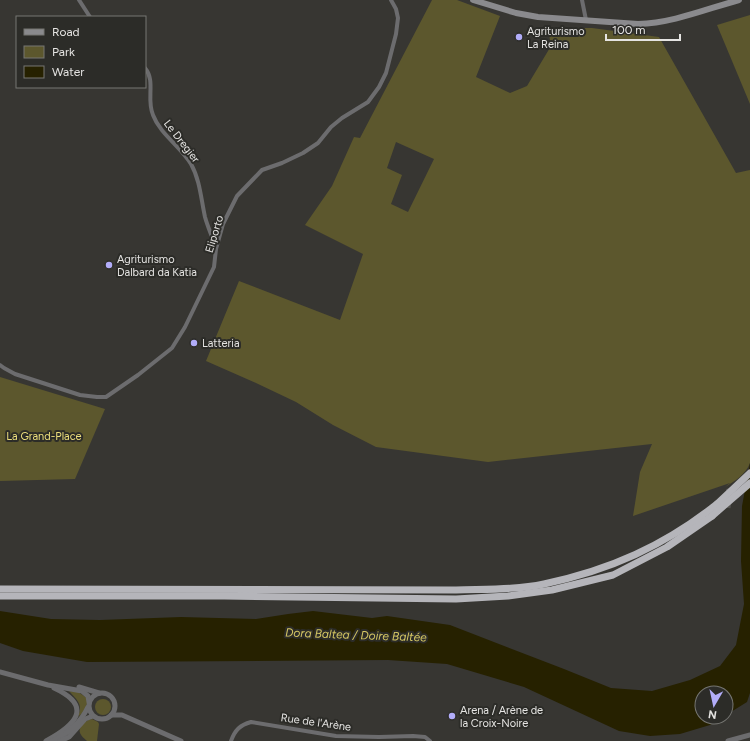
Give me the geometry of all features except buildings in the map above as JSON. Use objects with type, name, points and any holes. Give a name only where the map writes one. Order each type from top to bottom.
[{"type":"highway","points":[[0,596],[72,593],[504,589],[544,584],[604,568],[631,557],[668,538],[700,518],[750,473]]},
{"type":"highway","points":[[0,589],[72,593],[456,599],[516,595],[552,590],[613,575],[666,547],[712,516],[750,483]]},
{"type":"main road","points":[[473,0],[516,14],[538,17],[652,24],[668,21],[739,0]]},
{"type":"street","points":[[79,0],[89,16]]},
{"type":"street","name":"Eliporto","points":[[0,365],[15,374],[75,393],[106,397],[138,375],[172,348],[185,327],[214,267],[216,250],[224,224],[237,196],[262,170],[303,153],[318,143],[331,127],[342,118],[368,102],[372,97],[386,73],[396,34],[398,18],[396,8],[391,0]]},
{"type":"street","points":[[582,0],[586,20]]},
{"type":"street","name":"Le Dregier","points":[[146,70],[150,78],[150,104],[153,116],[162,130],[193,168],[198,182],[205,217],[216,250]]},
{"type":"street","points":[[0,672],[82,692],[88,696],[90,711],[93,716],[98,719],[104,719],[115,714],[122,715],[181,741]]},
{"type":"street","points":[[32,680],[107,694],[111,696],[115,707],[122,715]]},
{"type":"street","points":[[46,741],[66,729],[77,714],[75,703],[68,694],[48,684]]},
{"type":"street","points":[[52,741],[64,735],[73,727],[86,712],[93,696],[99,693]]},
{"type":"street","points":[[111,716],[115,707]]},
{"type":"street","points":[[60,741],[69,737],[85,719],[93,716]]},
{"type":"street","name":"Rue de l'Arène","points":[[231,741],[238,728],[251,722],[336,736],[413,736],[425,737],[430,741]]},
{"type":"street","points":[[728,741],[750,735]]},
{"type":"green space","points":[[432,0],[457,0],[500,16],[476,77],[510,93],[527,86],[551,46],[548,28],[592,28],[659,37],[736,173],[750,170],[750,463],[743,474],[725,487],[730,483],[633,516],[640,472],[652,444],[488,462],[376,447],[333,425],[296,402],[206,361],[239,281],[340,320],[363,254],[305,225],[332,186],[354,137],[360,138]],"holes":[[[396,142],[434,159],[408,212],[391,204],[402,175],[387,168]]]},
{"type":"green space","points":[[750,15],[750,104],[717,25]]},
{"type":"green space","name":"La Grand-Place","points":[[0,377],[105,409],[75,479],[0,481]]},
{"type":"green space","points":[[69,691],[78,692],[87,698],[85,709],[78,717],[80,709],[79,703]]},
{"type":"green space","points":[[100,699],[106,699],[111,704],[109,713],[106,715],[100,715],[95,710],[95,704]]},
{"type":"green space","points":[[92,719],[99,724],[97,741],[87,741],[81,735],[80,729],[85,722]]},
{"type":"water","name":"Dora Baltea / Doire Baltée","points":[[750,463],[750,693],[747,702],[734,710],[734,685],[694,685],[694,725],[710,725],[680,734],[650,736],[619,731],[524,687],[447,664],[388,660],[87,662],[23,651],[0,643],[0,611],[51,619],[100,620],[181,617],[256,619],[313,611],[372,618],[387,616],[450,625],[611,688],[652,691],[690,680],[720,666],[736,645],[744,604],[741,561],[742,506]]},
{"type":"tunnel","points":[[728,488],[730,496],[728,508]]},
{"type":"place","name":"Agriturismo La Reina","points":[[519,37]]},
{"type":"place","name":"Agriturismo Dalbard da Katia","points":[[109,265]]},
{"type":"place","name":"Latteria","points":[[194,343]]},
{"type":"place","name":"Arena / Arène de la Croix-Noire","points":[[452,716]]}]
